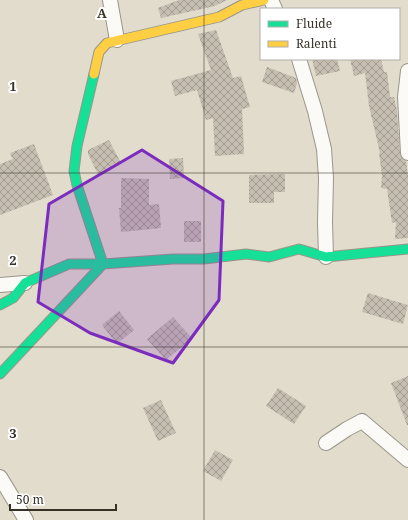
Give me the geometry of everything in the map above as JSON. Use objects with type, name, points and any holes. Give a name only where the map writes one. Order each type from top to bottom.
[{"type":"street","points":[[110,0],[117,40]]},
{"type":"street","points":[[103,264],[77,185],[74,170],[77,146],[99,52],[107,43],[219,17],[242,5],[264,0]]},
{"type":"street","points":[[299,60],[315,111],[324,149],[326,178],[326,257]]},
{"type":"street","points":[[408,71],[405,97],[408,153]]},
{"type":"street","points":[[0,285],[25,283],[69,264],[103,264],[204,259],[246,254],[270,257],[299,249],[326,257],[408,248]]},
{"type":"street","points":[[0,374],[103,264]]},
{"type":"street","points":[[0,305],[13,298],[25,283]]},
{"type":"street","points":[[326,443],[362,421],[408,460]]},
{"type":"street","points":[[0,478],[26,520]]},
{"type":"highlighted area","points":[[142,150],[223,201],[219,300],[173,363],[90,333],[38,302],[49,204]]},
{"type":"building","points":[[179,0],[227,0],[215,6],[161,18],[158,8]]},
{"type":"building","points":[[216,30],[233,78],[241,76],[250,107],[242,109],[244,154],[215,156],[213,118],[206,120],[197,90],[175,96],[171,81],[211,70],[198,34]]},
{"type":"building","points":[[312,60],[337,60],[340,71],[316,76]]},
{"type":"building","points":[[350,60],[381,60],[384,72],[387,72],[390,97],[394,97],[397,111],[400,154],[401,158],[406,161],[408,176],[408,238],[395,239],[396,222],[392,223],[387,189],[381,188],[382,175],[380,153],[369,106],[365,73],[354,76]]},
{"type":"building","points":[[267,67],[296,78],[297,83],[294,93],[262,82]]},
{"type":"building","points":[[109,140],[121,163],[98,174],[88,154],[88,150]]},
{"type":"building","points":[[34,144],[53,195],[0,215],[0,164],[13,159],[10,153]]},
{"type":"building","points":[[183,158],[184,178],[170,179],[169,159]]},
{"type":"building","points":[[285,174],[285,192],[274,192],[274,203],[249,203],[249,175]]},
{"type":"building","points":[[121,178],[149,179],[149,205],[159,204],[161,228],[121,232],[119,208],[121,208]]},
{"type":"building","points":[[184,221],[201,221],[201,242],[184,242]]},
{"type":"building","points":[[368,293],[408,305],[403,324],[362,312]]},
{"type":"building","points":[[119,311],[134,330],[117,344],[102,325]]},
{"type":"building","points":[[173,317],[192,338],[166,360],[147,339]]},
{"type":"building","points":[[408,376],[408,425],[407,425],[391,383]]},
{"type":"building","points":[[278,388],[306,406],[294,424],[266,406]]},
{"type":"building","points":[[161,400],[176,433],[158,441],[143,408]]},
{"type":"building","points":[[215,450],[233,460],[221,481],[203,471]]},
{"type":"traffic: fast","points":[[0,374],[103,264],[77,185],[74,171],[77,146],[94,74]]},
{"type":"traffic: fast","points":[[0,305],[13,298],[25,283],[69,264],[103,264],[173,259],[204,259],[246,254],[269,257],[299,249],[326,257],[408,249]]},
{"type":"traffic: slow","points":[[94,74],[99,52],[107,43],[219,17],[242,5],[264,0]]}]
